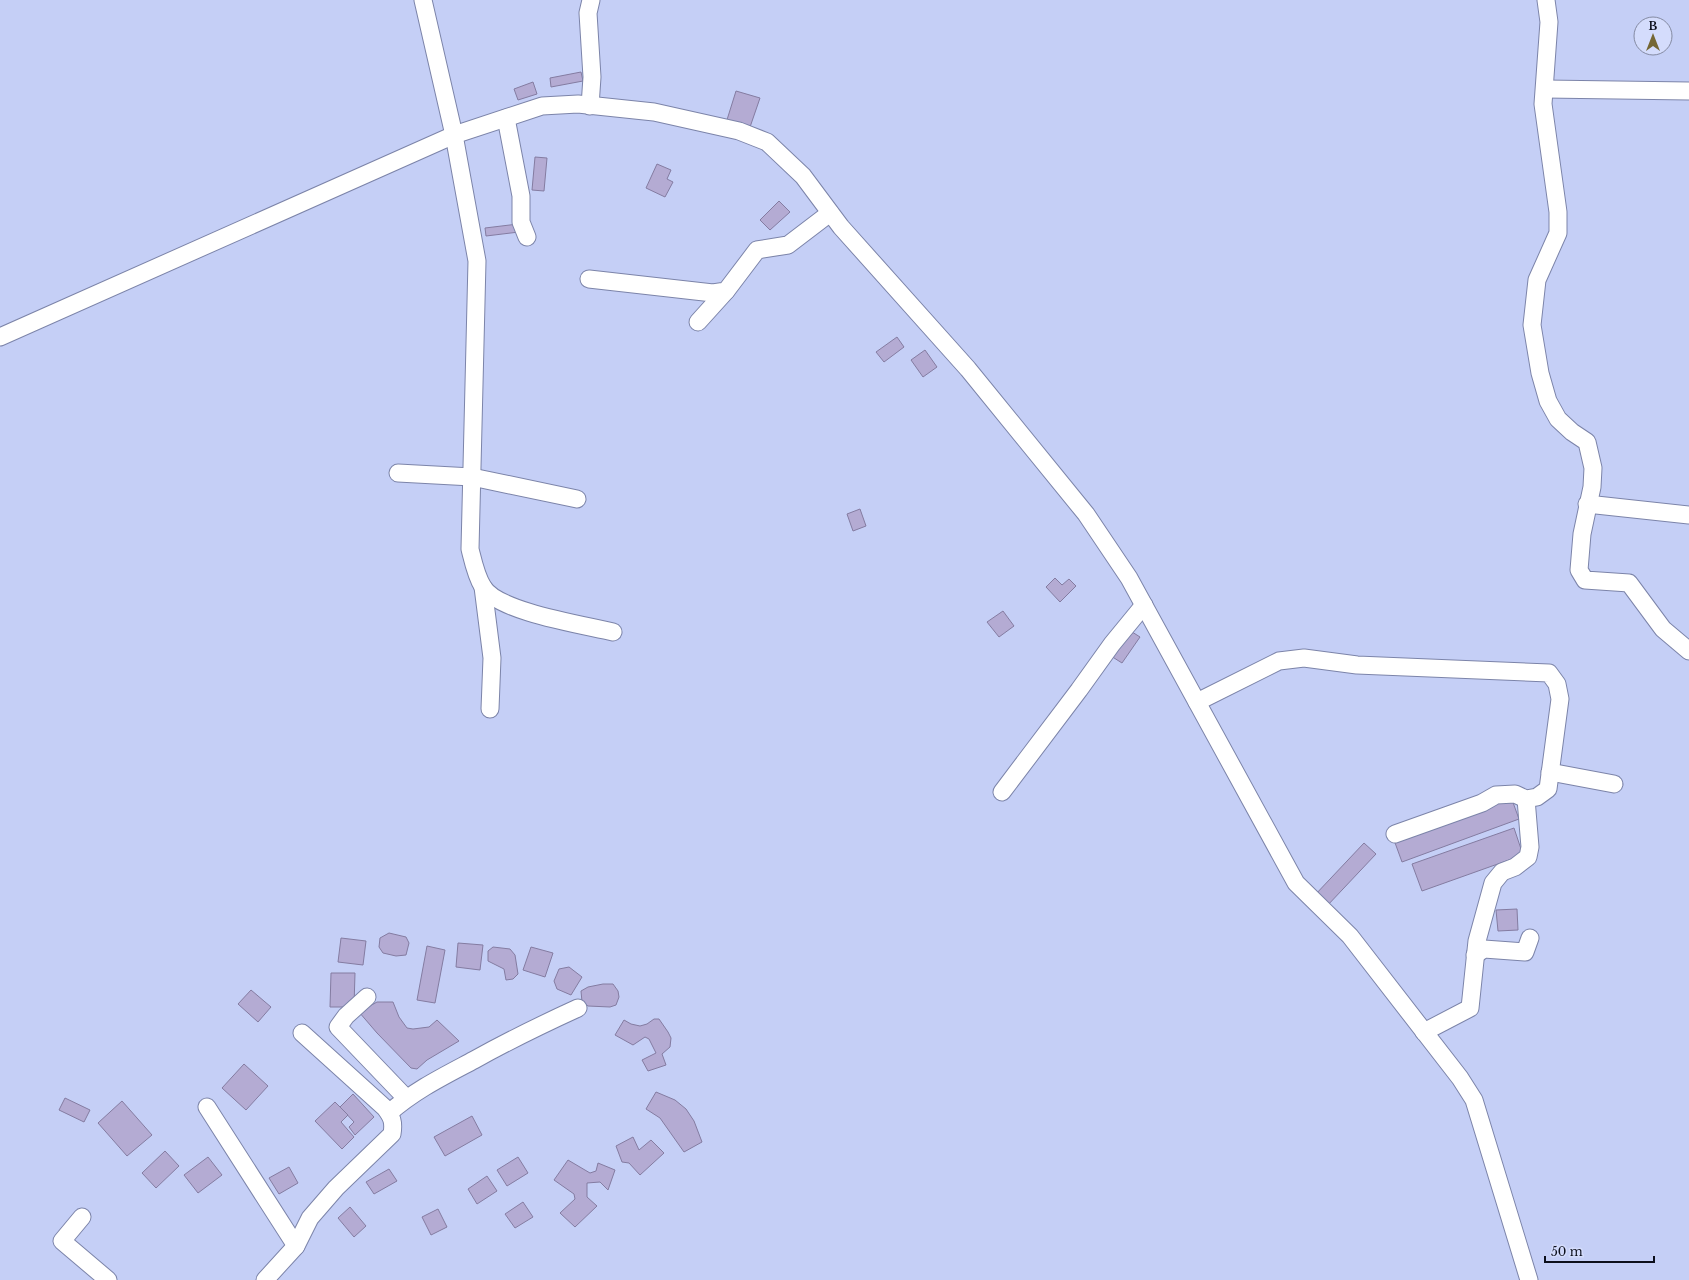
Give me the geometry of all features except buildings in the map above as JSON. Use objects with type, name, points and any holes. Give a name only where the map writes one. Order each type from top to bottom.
[{"type":"street","points":[[423,0],[454,135],[478,260],[470,549],[475,569],[483,587],[492,658],[490,709]]},
{"type":"street","points":[[590,106],[592,77],[588,13],[591,0]]},
{"type":"street","points":[[1546,0],[1549,22],[1543,104],[1558,212],[1558,233],[1537,280],[1532,325],[1540,373],[1548,401],[1558,420],[1587,442],[1593,468],[1592,487],[1582,534],[1579,570],[1585,580],[1629,582],[1663,629],[1689,651]]},
{"type":"street","points":[[1545,89],[1689,91]]},
{"type":"street","points":[[0,337],[454,135],[542,106],[578,104],[654,112],[739,131],[767,142],[802,176],[840,227],[968,369],[1086,514],[1129,578],[1296,883],[1350,936],[1460,1078],[1474,1100],[1529,1280]]},
{"type":"street","points":[[506,118],[521,196],[521,222],[527,237]]},
{"type":"street","points":[[698,322],[726,291],[757,250],[788,245],[830,213]]},
{"type":"street","points":[[589,279],[713,293],[726,291]]},
{"type":"street","points":[[398,473],[472,477],[577,499]]},
{"type":"street","points":[[1588,504],[1689,515]]},
{"type":"street","points":[[483,587],[494,598],[523,611],[613,632]]},
{"type":"street","points":[[1002,792],[1112,644],[1144,605]]},
{"type":"street","points":[[1197,702],[1279,661],[1304,658],[1357,665],[1550,673],[1557,684],[1560,699],[1548,788],[1537,797],[1526,799],[1515,794],[1496,795],[1482,803],[1395,834]]},
{"type":"street","points":[[1550,772],[1614,784]]},
{"type":"street","points":[[1424,1032],[1470,1008],[1477,941],[1493,883],[1502,872],[1515,867],[1528,857],[1530,847],[1526,799]]},
{"type":"street","points":[[1475,956],[1484,949],[1525,952],[1530,938]]},
{"type":"street","points":[[367,997],[346,1016],[338,1027],[406,1098]]},
{"type":"street","points":[[389,1113],[406,1098],[429,1084],[537,1026],[578,1008]]},
{"type":"street","points":[[265,1280],[296,1246],[310,1218],[336,1188],[392,1134],[393,1118],[389,1113],[302,1033]]},
{"type":"street","points":[[207,1107],[296,1246]]},
{"type":"street","points":[[82,1217],[62,1241],[108,1280]]}]
